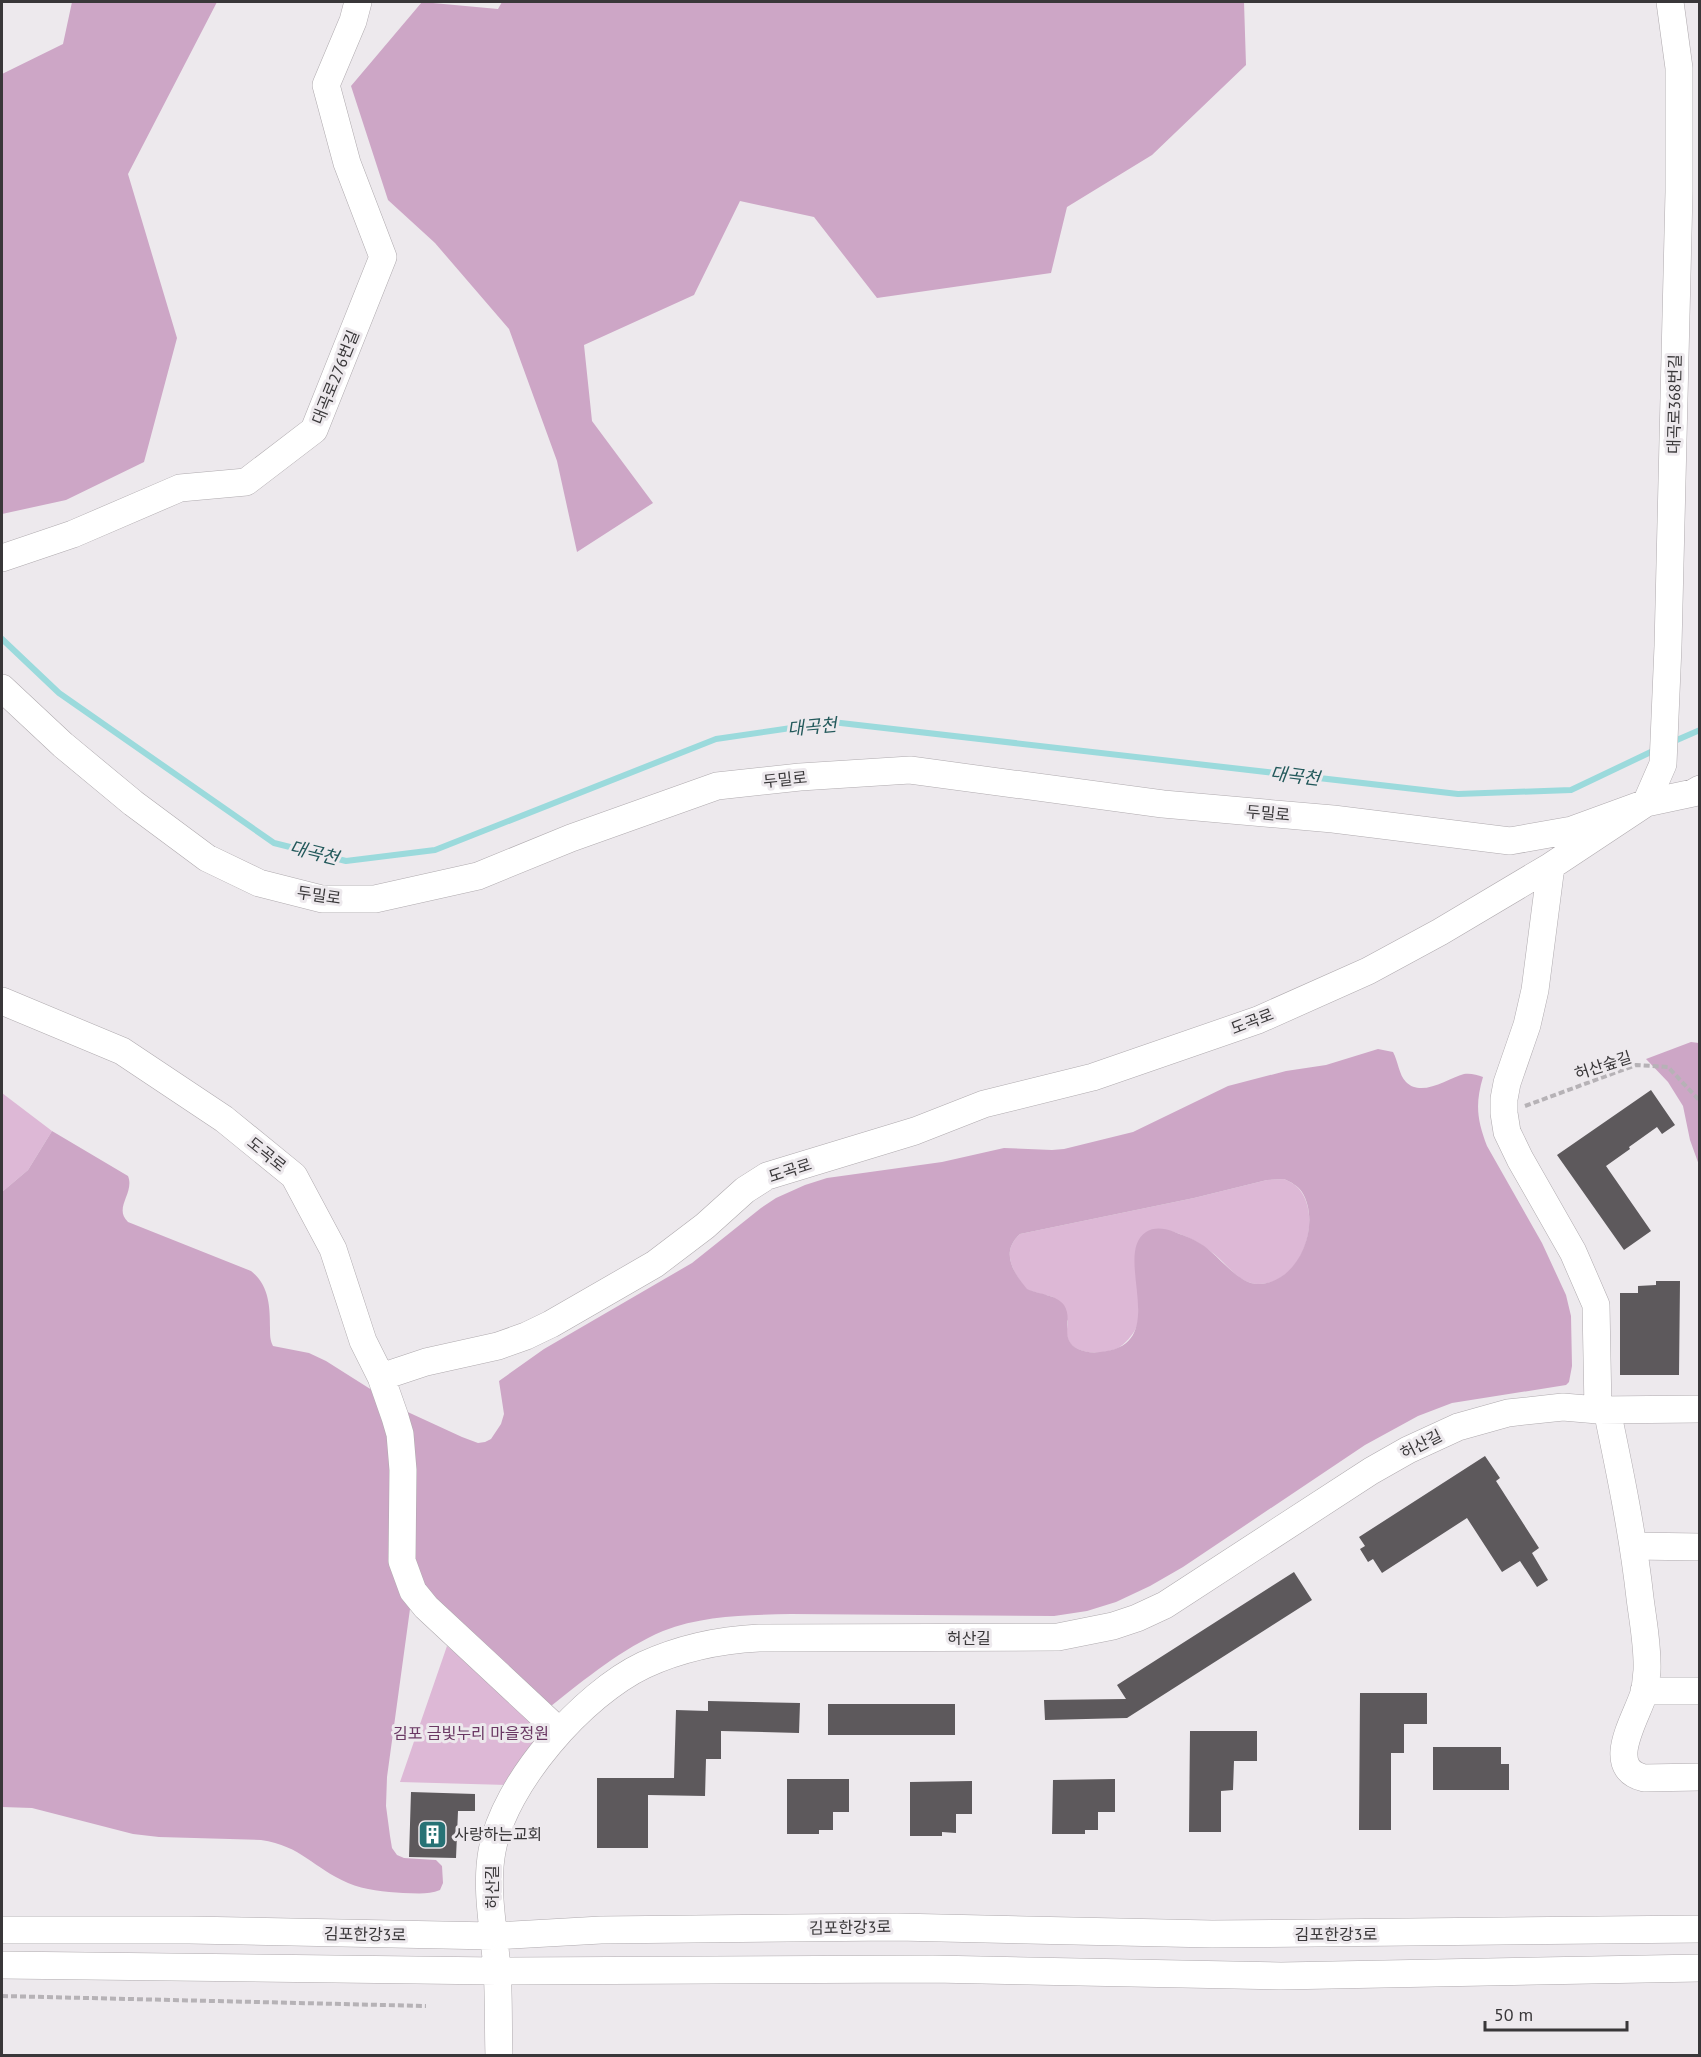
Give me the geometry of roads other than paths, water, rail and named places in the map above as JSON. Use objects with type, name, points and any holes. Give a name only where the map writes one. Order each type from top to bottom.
[{"type":"street","name":"대곡로276번길","points":[[2,558],[73,534],[180,488],[246,482],[314,430],[383,257],[347,164],[326,85],[353,21],[358,2]]},
{"type":"street","name":"대곡로368번길","points":[[1646,803],[1663,760],[1668,646],[1679,192],[1679,68],[1670,2]]},
{"type":"street","name":"두밀로","points":[[2,688],[63,745],[133,803],[207,858],[259,883],[322,899],[375,899],[478,876],[571,838],[717,786],[800,777],[910,770],[1163,804],[1333,819],[1510,841],[1572,830],[1646,803]]},
{"type":"street","name":"도곡로","points":[[2,1001],[122,1051],[224,1119],[294,1176],[333,1249],[363,1341],[381,1377],[426,1362],[498,1346],[551,1324],[655,1264],[705,1226],[745,1190],[766,1176],[915,1131],[984,1104],[1093,1077],[1258,1020],[1368,971],[1551,866],[1646,803],[1693,793],[1700,789]]},
{"type":"street","points":[[1551,866],[1535,990],[1504,1099],[1507,1132],[1573,1252],[1596,1305],[1603,1410],[1634,1546],[1646,1653],[1644,1691],[1625,1744],[1623,1755],[1625,1765],[1635,1776],[1644,1778],[1700,1777]]},
{"type":"street","points":[[381,1377],[400,1434],[403,1470],[402,1561],[413,1591],[439,1620],[559,1731]]},
{"type":"street","name":"허산길","points":[[499,2055],[497,1971],[490,1869],[496,1835],[517,1790],[559,1731],[618,1681],[642,1666],[713,1642],[759,1638],[1031,1638],[1058,1637],[1113,1626],[1165,1605],[1371,1471],[1436,1436],[1467,1424],[1508,1413],[1563,1407],[1603,1410],[1700,1409]]},
{"type":"street","points":[[1634,1546],[1700,1546]]},
{"type":"street","points":[[1644,1691],[1700,1691]]},
{"type":"street","name":"김포한강3로","points":[[2,1930],[189,1930],[493,1936],[601,1930],[897,1927],[1212,1934],[1700,1929]]},
{"type":"street","points":[[2,1965],[497,1971],[933,1969],[1281,1976],[1700,1968]]},
{"type":"waterway","name":"대곡천","points":[[2,639],[59,693],[274,843],[346,861],[435,850],[716,739],[832,722],[1458,794],[1571,790],[1655,750]]},
{"type":"waterway","name":"대곡천","points":[[1670,743],[1700,730]]},
{"type":"place","name":"사랑하는교회","points":[[433,1834]]},
{"type":"park label","name":"김포 금빛누리 마을정원","points":[[471,1733]]}]
